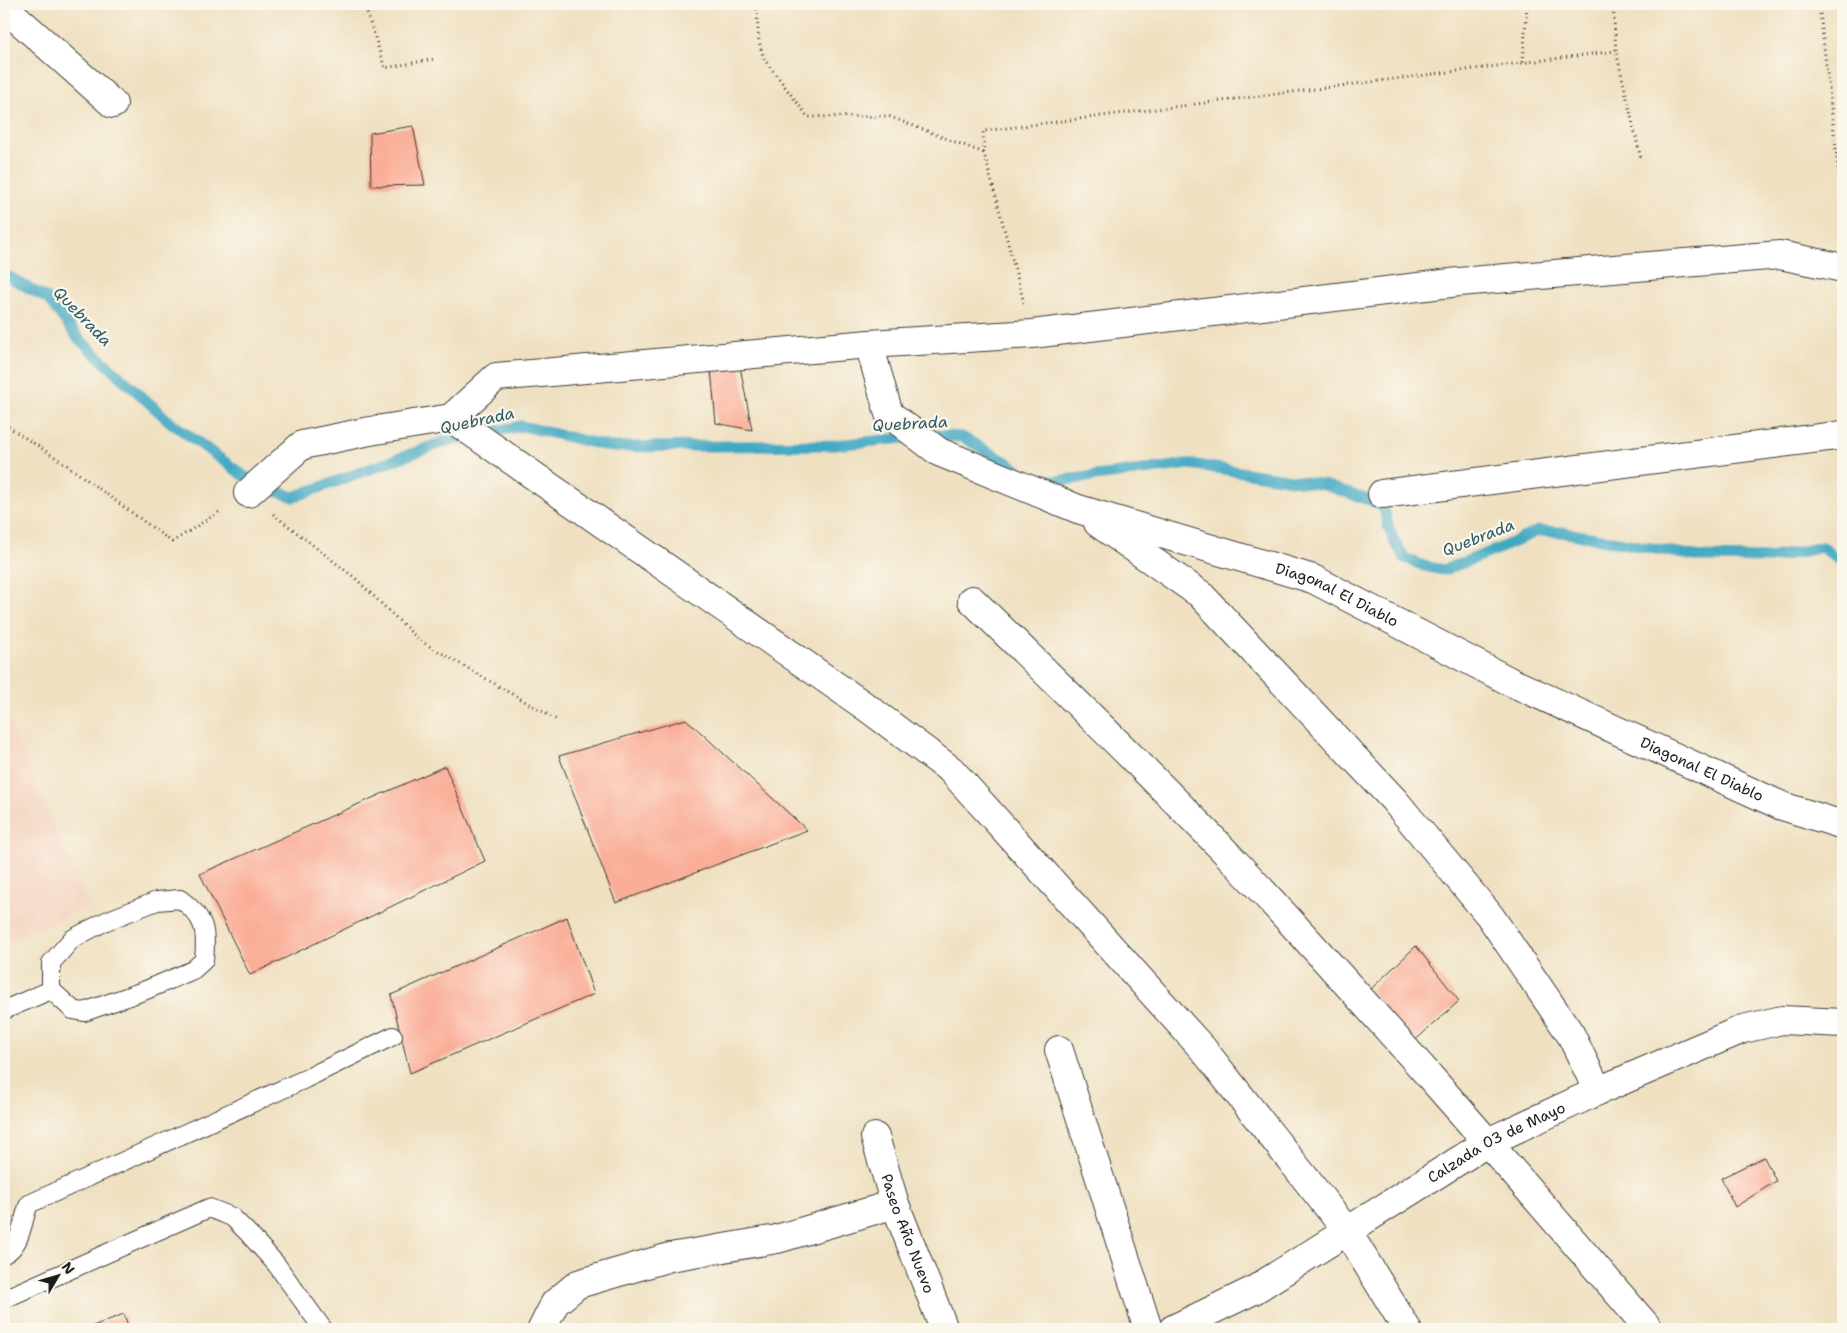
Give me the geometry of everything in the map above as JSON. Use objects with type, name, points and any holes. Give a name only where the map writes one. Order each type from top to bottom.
[{"type":"street","points":[[4,7],[113,104]]},
{"type":"street","points":[[458,423],[496,377],[869,344],[1032,334],[1460,282],[1780,254],[1843,268]]},
{"type":"street","name":"Diagonal El Diablo","points":[[869,344],[889,414],[939,452],[1078,509],[1313,580],[1538,695],[1782,806],[1843,825]]},
{"type":"street","points":[[250,491],[302,445],[370,431],[458,423],[869,709],[951,770],[1203,1049],[1347,1231],[1407,1329]]},
{"type":"street","points":[[1382,494],[1843,435]]},
{"type":"street","points":[[1078,509],[1200,594],[1394,800],[1490,916],[1571,1036],[1598,1091]]},
{"type":"street","points":[[972,600],[1113,738],[1234,861],[1488,1142],[1649,1329]]},
{"type":"street","name":"Calzada 03 de Mayo","points":[[1173,1329],[1254,1290],[1488,1142],[1598,1091],[1743,1029],[1782,1020],[1843,1023]]},
{"type":"street","points":[[1059,1050],[1148,1329]]},
{"type":"street","name":"Paseo Año Nuevo","points":[[875,1137],[895,1204],[944,1329]]},
{"type":"street","points":[[542,1329],[555,1303],[578,1284],[670,1257],[777,1239],[895,1204]]},
{"type":"lane","points":[[180,899],[194,909],[204,926],[206,942],[204,960],[193,970],[146,990],[84,1012],[73,1010],[51,990],[51,963],[62,948],[72,939],[106,921],[157,901],[180,899]]},
{"type":"lane","points":[[4,1010],[51,990]]},
{"type":"lane","points":[[4,1254],[9,1252],[20,1236],[23,1218],[29,1204],[296,1083],[393,1036]]},
{"type":"lane","points":[[4,1299],[209,1208],[232,1217],[249,1234],[276,1264],[323,1329]]},
{"type":"path","points":[[364,4],[385,68],[434,59]]},
{"type":"path","points":[[756,4],[758,40],[764,59],[808,117],[888,116],[984,153]]},
{"type":"path","points":[[1524,62],[1527,4]]},
{"type":"path","points":[[1613,4],[1616,51],[1641,159]]},
{"type":"path","points":[[1818,4],[1843,210]]},
{"type":"path","points":[[1032,334],[984,153],[983,131],[1616,51]]},
{"type":"path","points":[[4,424],[64,463],[172,542],[250,491],[355,578],[418,640],[556,720]]},
{"type":"shaded area","points":[[4,708],[89,906],[4,945]]},
{"type":"building","points":[[413,126],[425,185],[371,186],[370,133]]},
{"type":"building","points":[[710,359],[739,361],[752,430],[716,423]]},
{"type":"building","points":[[686,719],[807,830],[616,903],[559,756]]},
{"type":"building","points":[[445,766],[485,861],[250,975],[200,874]]},
{"type":"building","points":[[567,917],[594,994],[410,1073],[391,995]]},
{"type":"building","points":[[1416,946],[1459,1001],[1410,1045],[1370,990]]},
{"type":"building","points":[[1764,1157],[1776,1181],[1735,1207],[1721,1178]]},
{"type":"building","points":[[124,1314],[129,1329],[85,1329]]},
{"type":"waterway","name":"Quebrada","points":[[4,274],[48,299],[80,340],[169,421],[255,484],[294,497],[446,441],[522,426],[611,447],[835,445],[934,435],[962,437],[1008,463],[1028,478],[1056,481],[1190,464],[1324,485],[1372,501],[1384,508],[1389,529],[1395,543],[1405,558],[1424,566],[1444,570],[1538,531],[1561,532],[1701,557],[1770,558],[1822,547],[1843,563]]}]
